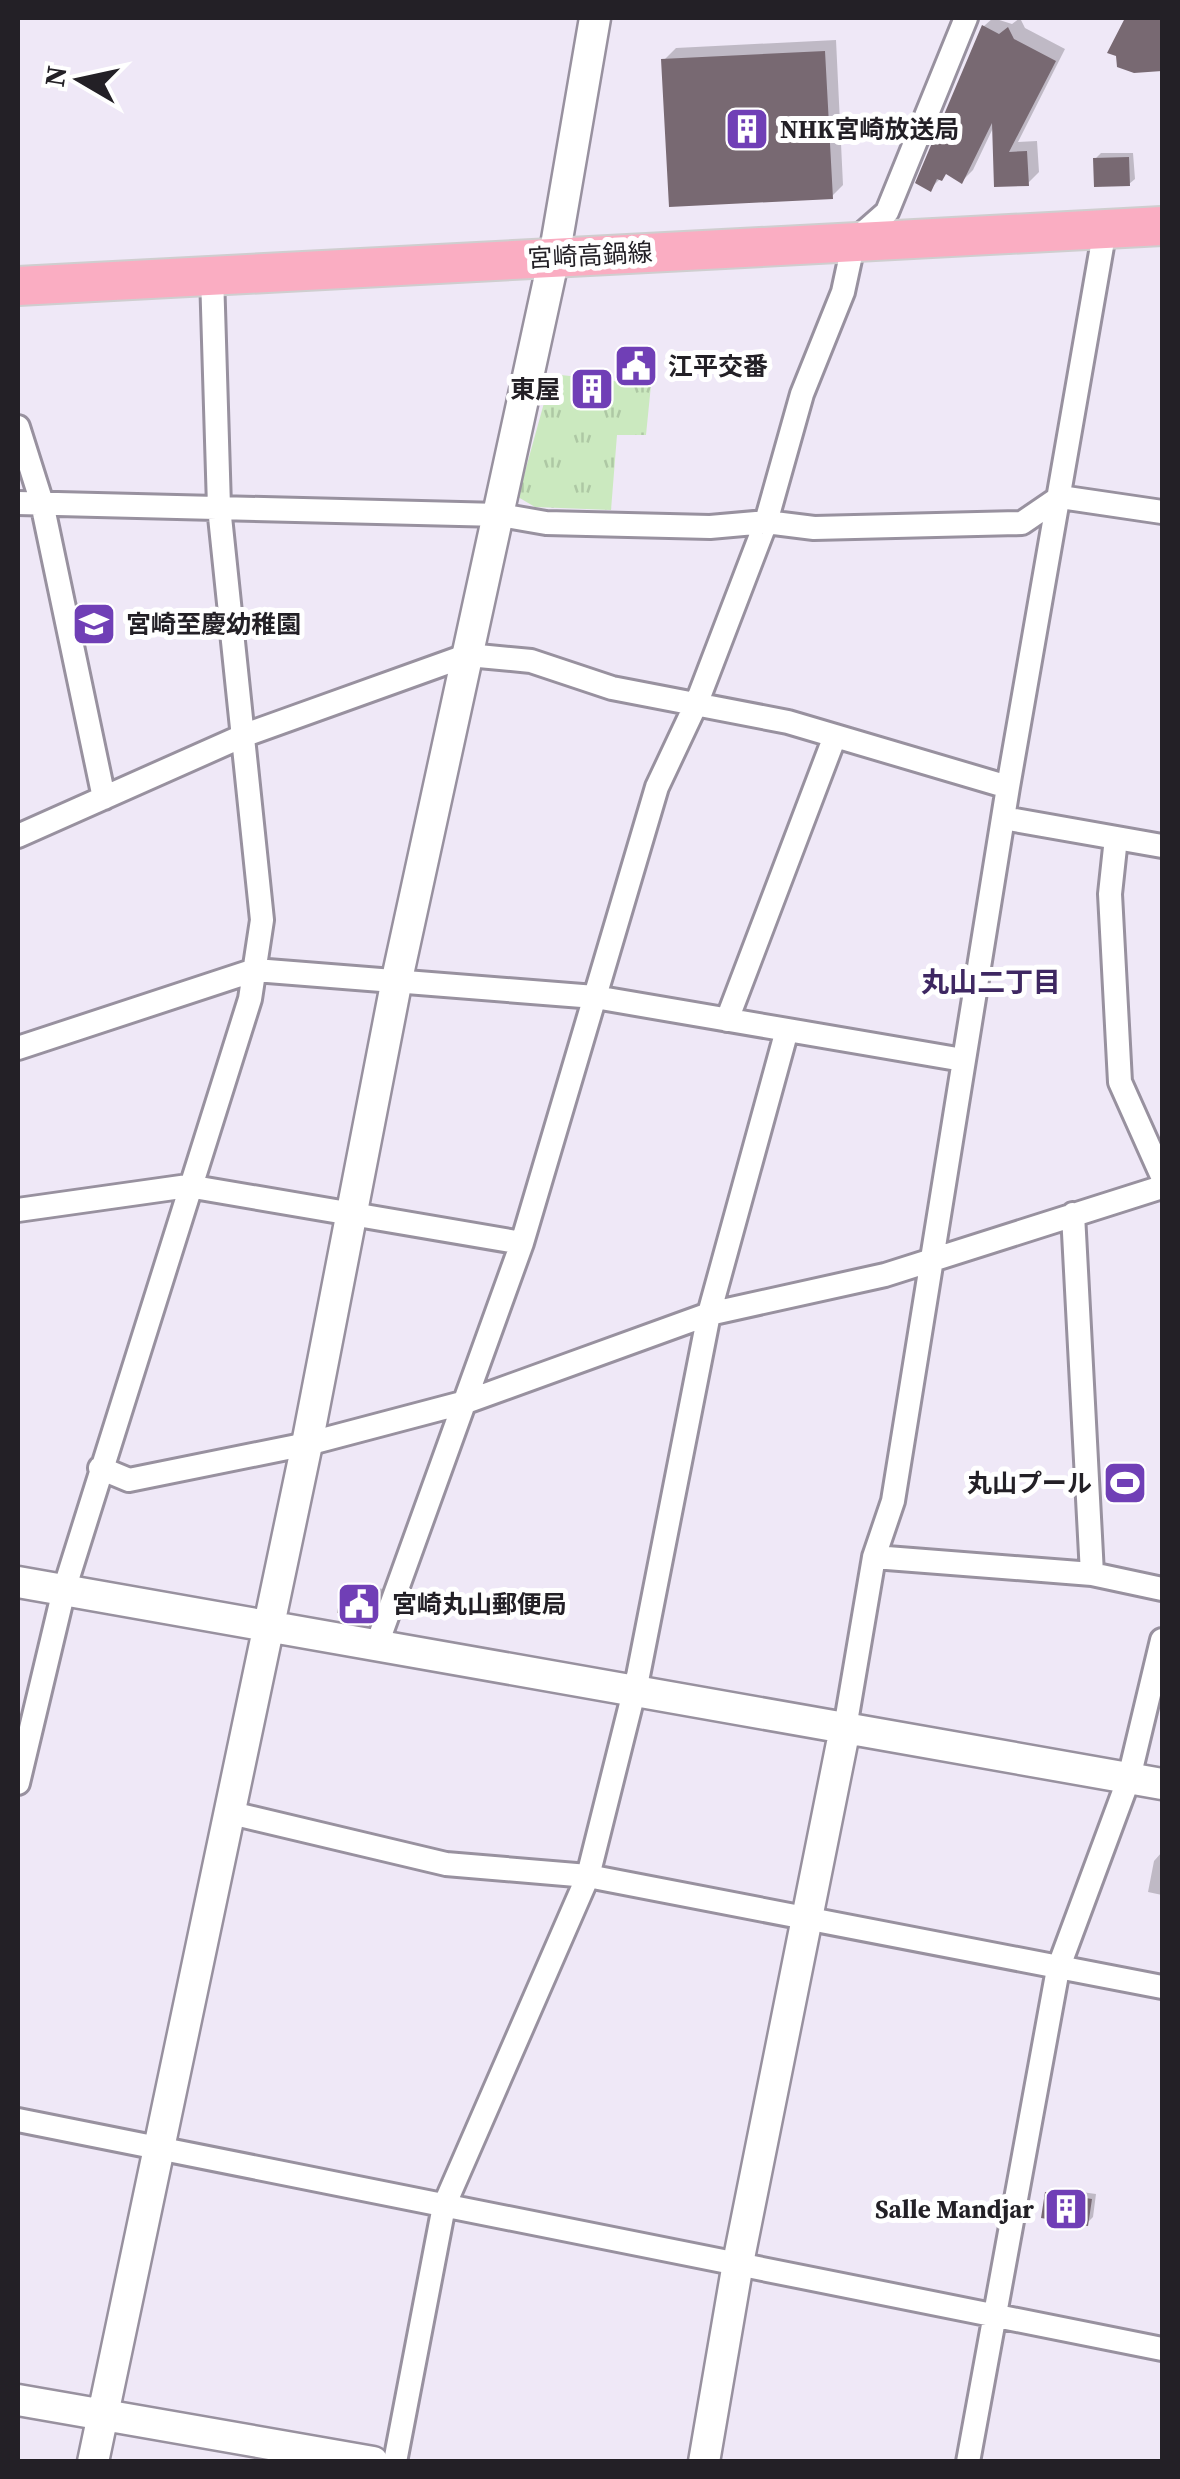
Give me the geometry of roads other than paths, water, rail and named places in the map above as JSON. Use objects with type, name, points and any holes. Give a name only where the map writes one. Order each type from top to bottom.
[{"type":"main road","name":"宮崎高鍋線","points":[[18,286],[1162,226]]},
{"type":"street","points":[[94,2462],[266,1625],[307,1444],[398,979],[554,257],[596,18]]},
{"type":"street","points":[[376,1647],[522,1243],[657,788],[697,702],[766,522],[802,394],[843,292],[854,241],[887,212],[966,18]]},
{"type":"street","points":[[704,2462],[738,2263],[845,1728],[874,1557],[893,1501],[1008,788],[1105,229]]},
{"type":"street","points":[[18,1783],[22,1738],[100,1468],[250,999],[262,920],[246,735],[219,507],[212,274]]},
{"type":"street","points":[[18,427],[42,503],[104,798]]},
{"type":"street","points":[[18,503],[500,515],[582,524],[710,526],[766,522],[814,528],[1022,523],[1060,497],[1162,512]]},
{"type":"street","points":[[18,836],[246,735],[468,655],[531,661],[612,688],[697,702],[835,736],[1008,788]]},
{"type":"street","points":[[728,1020],[835,736]]},
{"type":"street","points":[[1003,818],[1162,846]]},
{"type":"street","points":[[1116,838],[1110,894],[1120,1082],[1162,1176]]},
{"type":"street","points":[[18,1048],[255,970],[595,997],[963,1060]]},
{"type":"street","points":[[396,2462],[444,2206],[588,1876],[633,1693],[708,1314],[787,1030]]},
{"type":"street","points":[[18,1210],[188,1186],[522,1243]]},
{"type":"street","points":[[100,1468],[129,1480],[307,1444],[466,1402],[708,1314],[931,1260],[1162,1187]]},
{"type":"street","points":[[1073,1214],[1092,1574]]},
{"type":"street","points":[[874,1557],[1092,1574],[1162,1589]]},
{"type":"street","points":[[18,1582],[1162,1784]]},
{"type":"street","points":[[968,2462],[1058,1969],[1128,1778],[1162,1640]]},
{"type":"street","points":[[227,1812],[446,1864],[588,1876],[1162,1987]]},
{"type":"street","points":[[18,2120],[1162,2349]]},
{"type":"street","points":[[18,2400],[372,2462]]},
{"type":"place","name":"NHK宮崎放送局","points":[[747,129]]},
{"type":"place","name":"江平交番","points":[[636,366]]},
{"type":"place","name":"東屋","points":[[592,389]]},
{"type":"place","name":"宮崎至慶幼稚園","points":[[94,624]]},
{"type":"place","name":"丸山プール","points":[[1125,1483]]},
{"type":"place","name":"宮崎丸山郵便局","points":[[359,1604]]},
{"type":"place","name":"Salle Mandjar","points":[[1066,2209]]},
{"type":"district","name":"丸山二丁目","points":[[991,982]]}]
